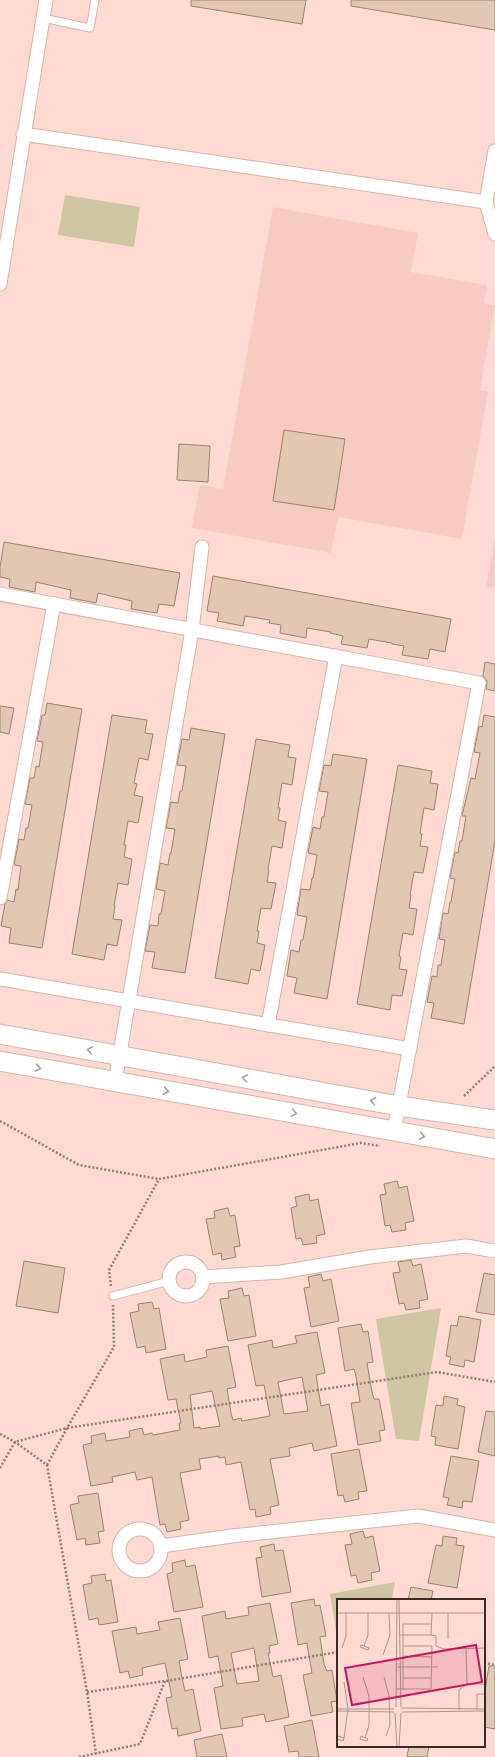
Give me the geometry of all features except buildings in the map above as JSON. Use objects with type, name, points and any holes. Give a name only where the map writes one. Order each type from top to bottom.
[{"type":"street","points":[[0,284],[23,134],[46,0]]},
{"type":"street","points":[[23,134],[486,202]]},
{"type":"street","points":[[495,151],[486,202],[495,234]]},
{"type":"street","points":[[115,1082],[192,630],[202,547]]},
{"type":"street","points":[[0,594],[479,683],[399,1106],[389,1139]]},
{"type":"street","points":[[0,898],[54,604]]},
{"type":"street","points":[[268,1025],[336,656]]},
{"type":"street","points":[[0,979],[410,1049]]},
{"type":"street","points":[[0,1034],[399,1106],[495,1120]]},
{"type":"street","points":[[0,1061],[115,1082],[389,1139],[495,1149]]},
{"type":"street","points":[[204,1277],[281,1272],[370,1257],[466,1246],[495,1251]]},
{"type":"street","points":[[186,1261],[191,1262],[200,1268],[204,1277],[201,1287],[194,1294],[189,1296],[183,1296],[174,1291],[169,1281],[171,1270],[175,1265],[186,1261]]},
{"type":"street","points":[[161,1546],[232,1536],[418,1516],[495,1530]]},
{"type":"lane","points":[[43,18],[90,28],[95,0]]},
{"type":"lane","points":[[113,1296],[169,1281]]},
{"type":"path","points":[[464,1096],[495,1066]]},
{"type":"path","points":[[0,1121],[79,1165],[158,1179],[389,1139]]},
{"type":"path","points":[[96,1754],[87,1692],[47,1465],[114,1347],[113,1296],[109,1270],[158,1179]]},
{"type":"path","points":[[0,1468],[15,1442],[67,1428],[437,1372],[495,1382]]},
{"type":"path","points":[[0,1434],[15,1442],[47,1465]]},
{"type":"path","points":[[87,1692],[166,1681],[337,1652]]},
{"type":"path","points":[[485,1663],[495,1665]]},
{"type":"path","points":[[79,1757],[140,1744],[166,1681]]},
{"type":"shaded area","points":[[65,195],[140,207],[134,247],[58,235]]},
{"type":"shaded area","points":[[273,207],[418,233],[411,272],[487,285],[484,303],[495,305],[480,390],[488,392],[462,539],[338,517],[331,553],[192,528],[200,485],[223,489]]},
{"type":"shaded area","points":[[495,536],[495,588],[486,587]]},
{"type":"shaded area","points":[[441,1308],[419,1441],[396,1439],[376,1319]]},
{"type":"shaded area","points":[[395,1582],[392,1599],[337,1599],[337,1637],[330,1594]]}]
